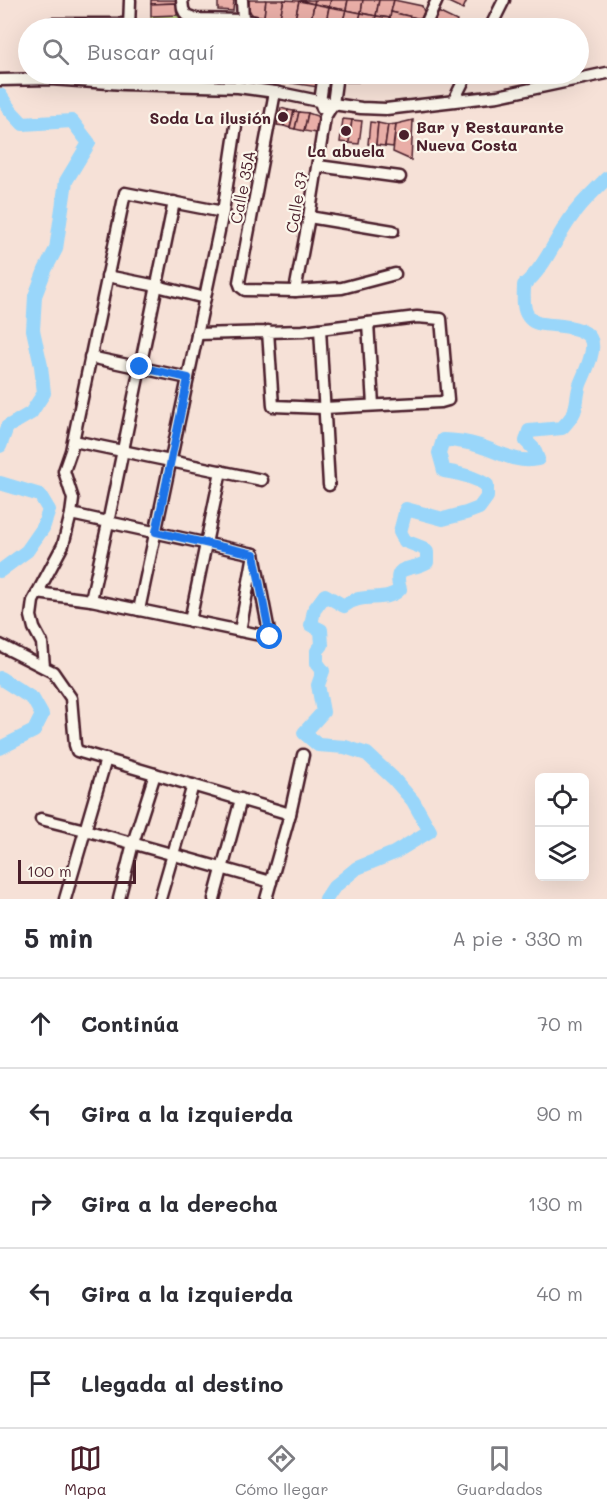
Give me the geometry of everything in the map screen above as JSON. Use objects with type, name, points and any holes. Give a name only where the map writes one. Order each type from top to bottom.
[{"type":"street","points":[[129,18],[130,0]]},
{"type":"street","points":[[182,0],[186,15],[194,18]]},
{"type":"street","points":[[242,0],[243,18]]},
{"type":"street","points":[[495,18],[504,0]]},
{"type":"street","points":[[427,18],[433,1]]},
{"type":"street","points":[[589,78],[607,74]]},
{"type":"street","points":[[0,80],[18,80]]},
{"type":"street","points":[[196,84],[238,87],[333,104],[386,109],[498,96],[557,84]]},
{"type":"street","name":"Calle 37","points":[[323,84],[320,102],[325,117]]},
{"type":"street","name":"Calle 37","points":[[295,291],[325,117],[333,104],[336,84]]},
{"type":"street","points":[[454,100],[462,84]]},
{"type":"street","name":"Calle 35A","points":[[275,92],[239,282],[244,290],[295,291]]},
{"type":"street","points":[[139,610],[223,212],[236,126]]},
{"type":"street","points":[[318,166],[400,177]]},
{"type":"street","points":[[44,667],[42,643],[31,616],[33,601],[63,545],[71,514],[73,499],[64,471],[74,441],[125,193],[223,212]]},
{"type":"street","points":[[91,600],[174,202]]},
{"type":"street","points":[[309,217],[393,231]]},
{"type":"street","points":[[295,291],[342,288],[395,274]]},
{"type":"street","points":[[107,276],[205,298]]},
{"type":"street","points":[[197,334],[268,331],[303,331],[417,317],[441,319],[448,400],[324,408],[273,406],[268,331]]},
{"type":"street","points":[[368,323],[373,405]]},
{"type":"street","points":[[320,329],[329,485]]},
{"type":"street","points":[[90,357],[188,378]]},
{"type":"street","points":[[74,441],[262,480]]},
{"type":"street","points":[[190,621],[220,471]]},
{"type":"street","points":[[71,514],[254,554]]},
{"type":"street","points":[[37,593],[91,600],[270,637],[254,554]]},
{"type":"street","points":[[240,631],[254,554]]},
{"type":"street","points":[[0,645],[53,672],[70,698],[77,751],[290,814]]},
{"type":"street","points":[[266,899],[290,814],[303,755]]},
{"type":"street","points":[[65,899],[106,759]]},
{"type":"street","points":[[118,899],[155,774]]},
{"type":"street","points":[[160,899],[193,785]]},
{"type":"street","points":[[214,899],[241,799]]},
{"type":"street","points":[[41,819],[271,882]]},
{"type":"green space","points":[[177,15],[180,18],[151,18],[151,16]]},
{"type":"building","points":[[151,0],[177,0],[177,3],[151,4]]},
{"type":"building","points":[[218,0],[234,0],[233,11],[218,10]]},
{"type":"building","points":[[249,0],[266,0],[264,17],[251,13]]},
{"type":"building","points":[[266,0],[284,0],[280,18],[264,17]]},
{"type":"building","points":[[284,0],[299,1],[295,18],[280,18]]},
{"type":"building","points":[[300,0],[315,0],[314,4]]},
{"type":"building","points":[[315,0],[331,0],[329,7],[314,4]]},
{"type":"building","points":[[331,0],[348,0],[346,10],[329,7]]},
{"type":"building","points":[[348,0],[363,0],[361,13],[346,10]]},
{"type":"building","points":[[363,0],[379,0],[376,16],[361,13]]},
{"type":"building","points":[[379,0],[394,0],[390,18],[376,16]]},
{"type":"building","points":[[394,0],[422,6],[424,12],[421,18],[417,18],[391,12]]},
{"type":"building","points":[[444,0],[467,0],[463,9]]},
{"type":"building","points":[[299,1],[314,4],[312,18],[295,18]]},
{"type":"building","points":[[177,3],[177,15],[151,16],[151,4]]},
{"type":"building","points":[[314,4],[329,7],[327,18],[312,18]]},
{"type":"building","points":[[329,7],[346,10],[344,18],[327,18]]},
{"type":"building","points":[[346,10],[361,13],[360,18],[344,18]]},
{"type":"building","points":[[391,12],[417,18],[390,18]]},
{"type":"building","points":[[438,12],[451,18],[435,18]]},
{"type":"building","points":[[361,13],[376,16],[376,18],[360,18]]},
{"type":"building","points":[[298,84],[318,84],[318,87]]},
{"type":"building","name":"Soda La ilusión","points":[[281,108],[288,110],[284,126],[277,125]]},
{"type":"building","points":[[288,110],[294,111],[290,128],[284,126]]},
{"type":"building","points":[[294,111],[299,112],[295,129],[290,128]]},
{"type":"building","points":[[299,112],[308,113],[304,131],[295,129]]},
{"type":"building","points":[[308,113],[317,116],[316,133],[304,131]]},
{"type":"building","name":"La abuela","points":[[343,119],[352,120],[349,143],[340,142]]},
{"type":"building","points":[[352,120],[362,121],[359,144],[349,143]]},
{"type":"building","name":"Bar y Restaurante Nueva Costa","points":[[413,120],[411,160],[393,152],[396,124]]},
{"type":"building","points":[[370,122],[378,123],[376,145],[368,144]]},
{"type":"building","points":[[378,123],[388,125],[385,146],[376,145]]},
{"type":"building","points":[[396,124],[393,147],[385,146],[388,125]]},
{"type":"waterway","points":[[0,95],[23,124],[72,121],[89,143],[66,181],[56,249],[35,296],[33,330],[44,393],[31,413],[7,427],[0,446]]},
{"type":"waterway","points":[[326,899],[334,887],[357,868],[394,853],[430,831],[413,801],[367,754],[345,747],[318,745],[304,733],[323,712],[318,685],[323,671],[317,663],[317,651],[322,645],[321,630],[311,625],[314,610],[325,595],[344,606],[358,599],[388,596],[400,589],[398,575],[401,572],[427,562],[427,552],[405,541],[400,532],[406,509],[443,519],[479,508],[487,497],[487,485],[466,476],[444,471],[439,453],[443,440],[475,445],[515,459],[538,459],[534,449],[526,441],[529,431],[562,428],[572,417],[580,385],[591,358],[591,341],[580,330],[539,324],[530,319],[524,305],[524,285],[532,278],[576,211],[607,178]]},
{"type":"waterway","points":[[0,483],[40,495],[49,510],[43,528],[27,551],[0,571]]},
{"type":"waterway","points":[[0,678],[33,699],[42,715],[34,731],[0,748]]},
{"type":"place","name":"Soda La ilusión","points":[[283,117]]},
{"type":"place","name":"La abuela","points":[[346,131]]},
{"type":"place","name":"Bar y Restaurante Nueva Costa","points":[[404,135]]},
{"type":"route","points":[[140,367],[188,378],[156,532],[254,554],[270,637]]}]
